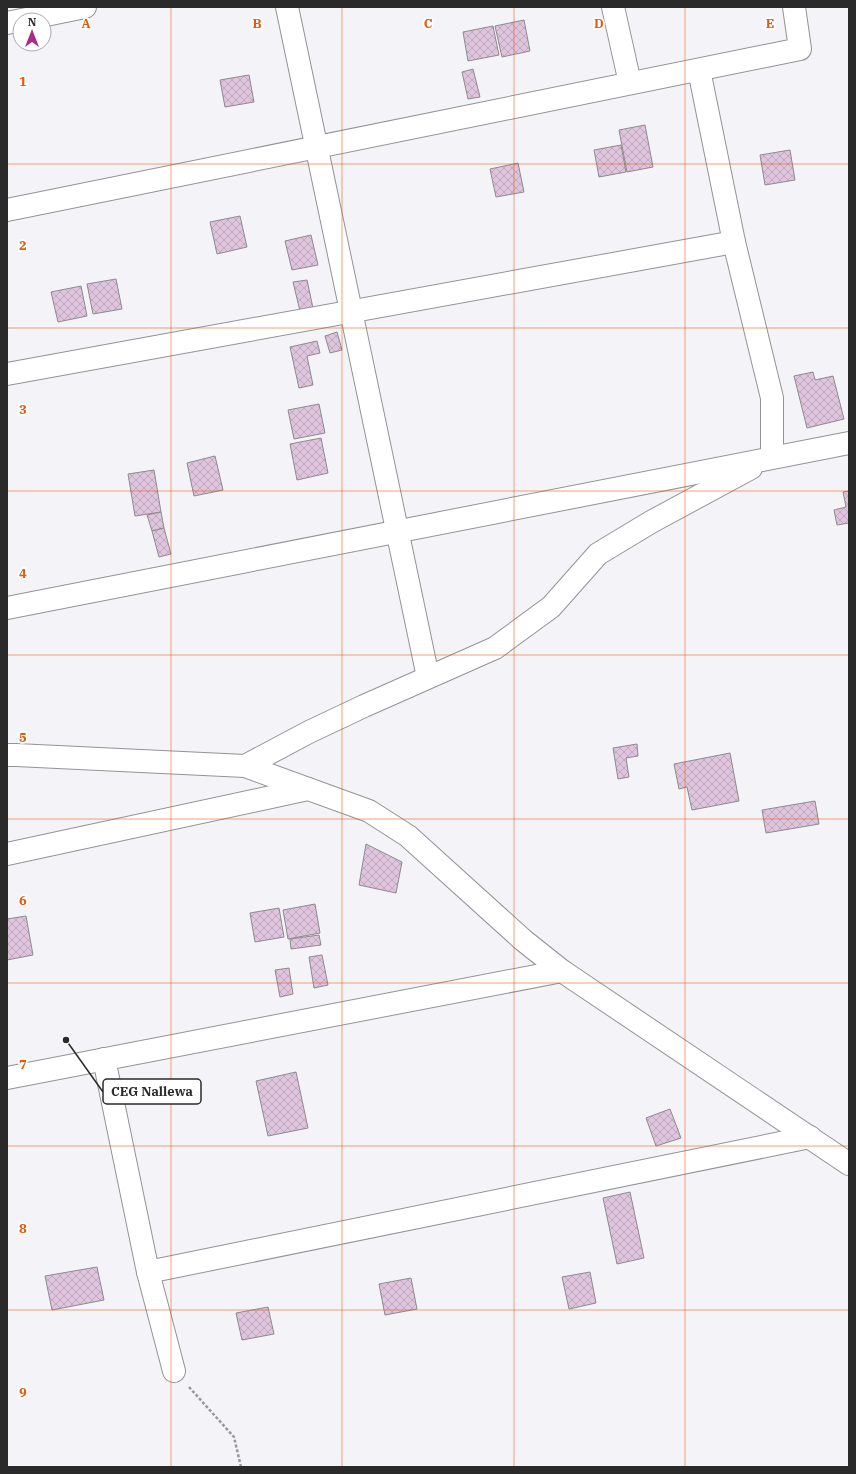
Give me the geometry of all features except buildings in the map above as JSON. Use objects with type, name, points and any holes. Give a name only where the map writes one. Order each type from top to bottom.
[{"type":"street","points":[[287,7],[428,677]]},
{"type":"street","points":[[613,7],[630,84]]},
{"type":"street","points":[[7,210],[800,49],[794,7]]},
{"type":"street","points":[[7,22],[77,8]]},
{"type":"street","points":[[699,70],[734,242],[772,398],[772,457]]},
{"type":"street","points":[[7,374],[734,242]]},
{"type":"street","points":[[7,608],[849,443]]},
{"type":"street","points":[[245,766],[323,725],[495,648],[551,607],[598,554],[651,522],[772,457]]},
{"type":"street","points":[[7,755],[245,766],[369,811],[408,836],[523,940],[562,971],[849,1164]]},
{"type":"street","points":[[7,854],[308,789]]},
{"type":"street","points":[[7,1078],[562,971]]},
{"type":"street","points":[[104,1060],[148,1272],[174,1371]]},
{"type":"street","points":[[148,1272],[810,1137]]},
{"type":"path","points":[[174,1371],[234,1437],[241,1467]]},
{"type":"place","name":"CEG Nallewa","points":[[66,1040]]}]
